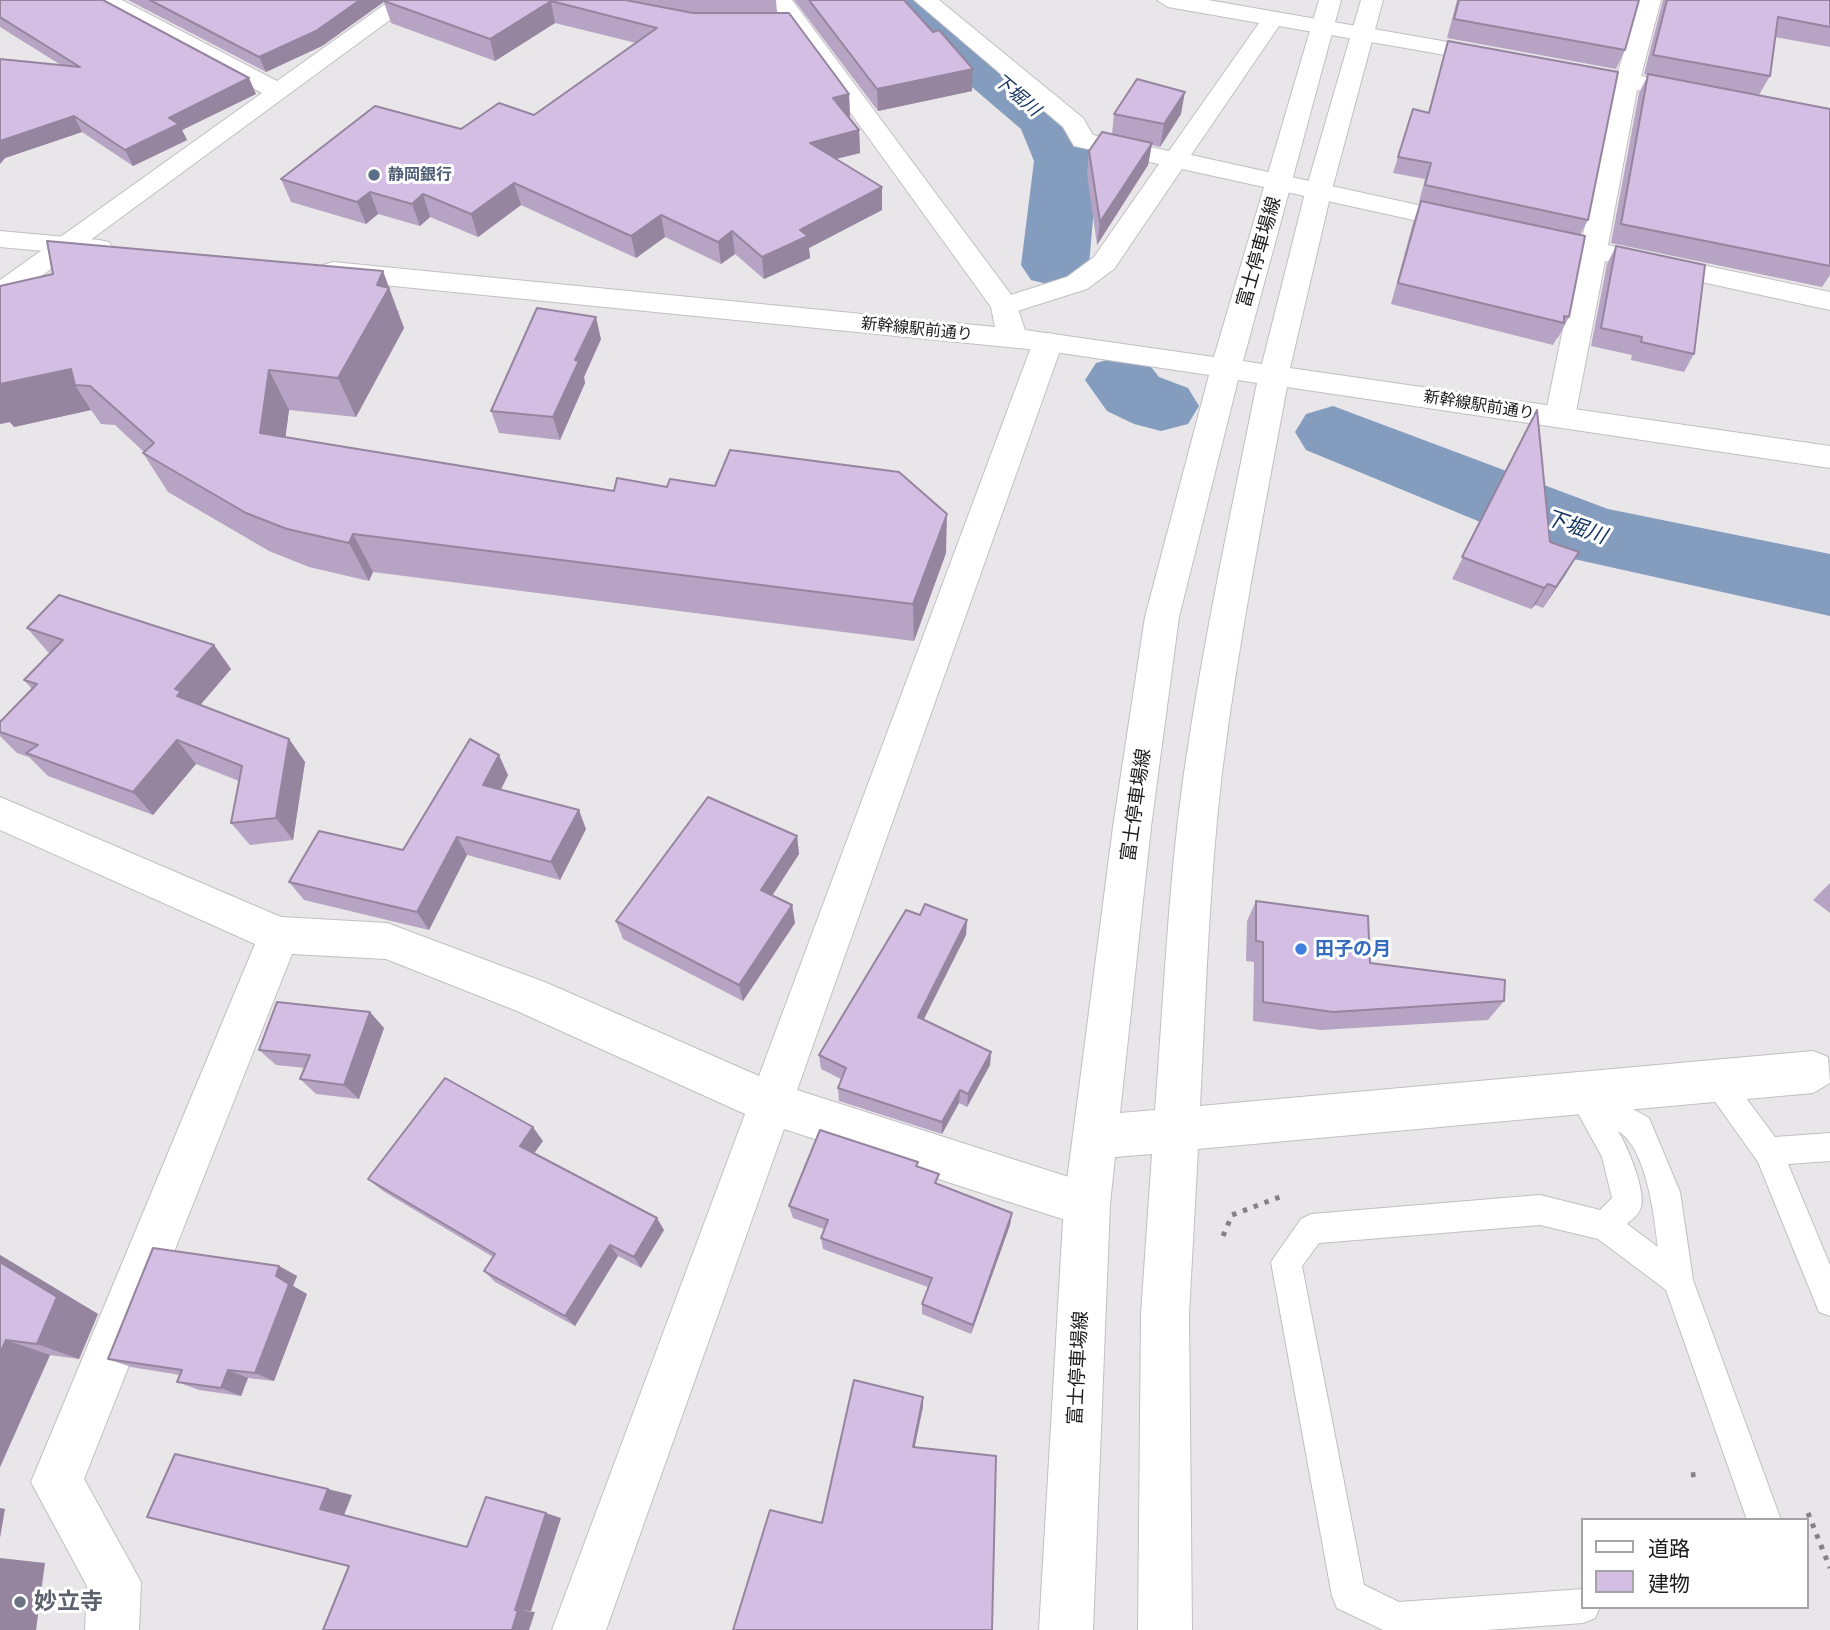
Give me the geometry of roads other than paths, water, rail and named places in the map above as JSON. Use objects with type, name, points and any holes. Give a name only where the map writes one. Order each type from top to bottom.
[{"type":"street","points":[[105,0],[279,92]]},
{"type":"street","points":[[0,293],[406,0]]},
{"type":"street","points":[[925,0],[1074,123],[1083,141],[1830,301]]},
{"type":"street","points":[[1168,0],[1272,20],[1327,12],[1365,33],[1523,62]]},
{"type":"street","points":[[1165,1630],[1165,1314],[1175,1129],[1203,774],[1226,626],[1274,374],[1318,193],[1365,33],[1372,0]]},
{"type":"street","points":[[1560,417],[1628,81],[1650,0]]},
{"type":"street","name":"富士停車場線","points":[[1066,1630],[1087,1204],[1132,827],[1162,617],[1226,367],[1327,12]]},
{"type":"street","points":[[579,1630],[770,1102],[1030,340],[784,17]]},
{"type":"street","points":[[1005,306],[1077,283],[1104,263],[1272,20]]},
{"type":"street","points":[[1549,67],[1722,98]]},
{"type":"street","points":[[0,239],[123,251]]},
{"type":"street","name":"新幹線駅前通り","points":[[303,269],[1030,340],[1830,457]]},
{"type":"street","points":[[0,813],[279,935],[387,941],[532,997],[770,1102],[1087,1204]]},
{"type":"street","points":[[112,1630],[114,1582],[57,1482],[279,935]]},
{"type":"street","points":[[1096,1137],[1821,1071]]},
{"type":"lane","points":[[1716,1080],[1768,1152],[1830,1301]]},
{"type":"lane","points":[[1581,1093],[1615,1153],[1628,1203],[1605,1226]]},
{"type":"lane","points":[[1581,1093],[1639,1128],[1665,1192],[1678,1280],[1763,1518]]},
{"type":"lane","points":[[1768,1152],[1830,1147]]},
{"type":"lane","points":[[1582,1606],[1398,1619],[1349,1596],[1286,1262],[1311,1229],[1540,1210],[1605,1226],[1678,1280]]},
{"type":"waterway","name":"下堀川","points":[[904,0],[1048,121],[1066,161],[1055,265]]},
{"type":"waterway","name":"下堀川","points":[[1122,380],[1133,394],[1161,406]]},
{"type":"waterway","name":"下堀川","points":[[1333,432],[1594,536],[1830,585]]},
{"type":"place","name":"静岡銀行","points":[[374,175]]},
{"type":"place","name":"田子の月","points":[[1301,949]]},
{"type":"place","name":"妙立寺","points":[[20,1602]]}]
